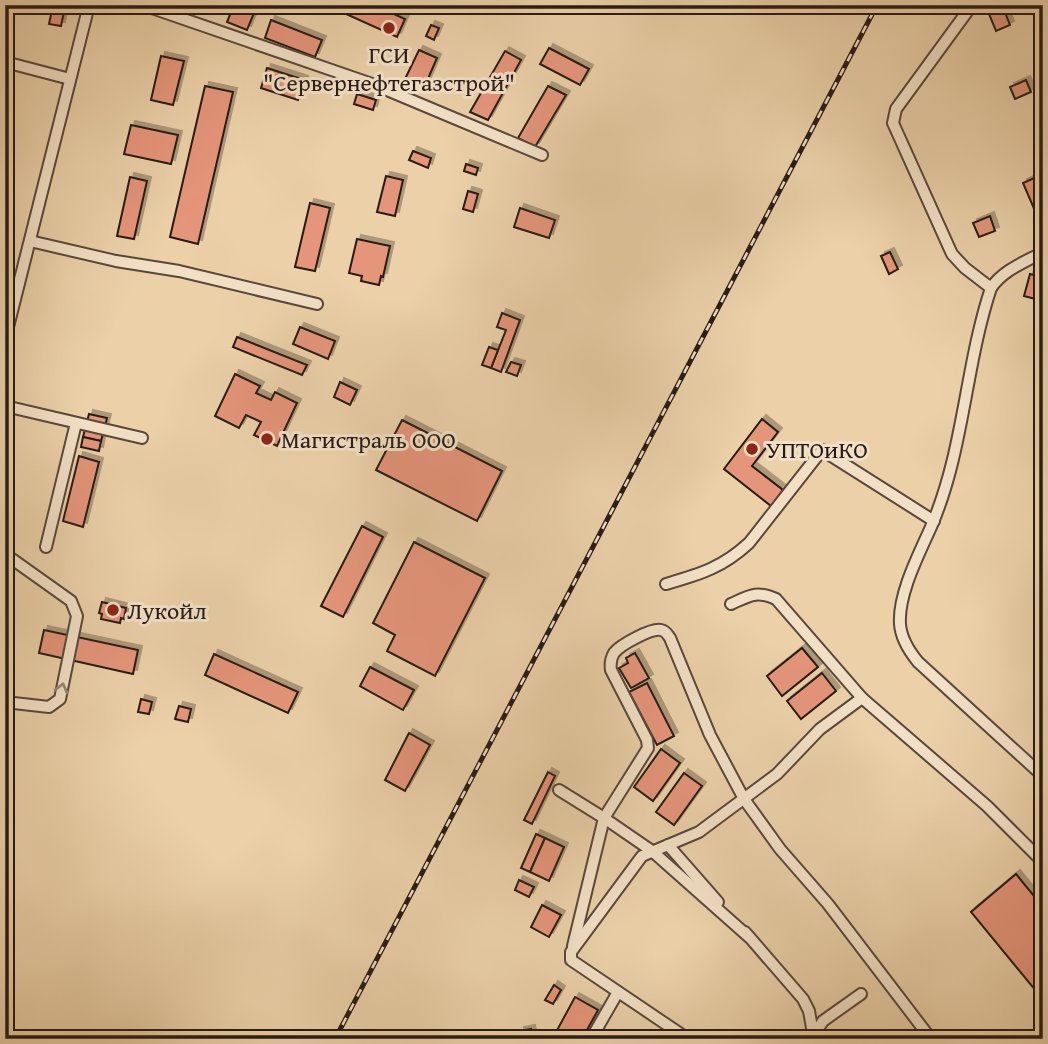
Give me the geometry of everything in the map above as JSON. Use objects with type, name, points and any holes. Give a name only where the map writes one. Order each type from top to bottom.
[{"type":"street","points":[[5,339],[89,5]]},
{"type":"street","points":[[143,5],[374,85],[542,155]]},
{"type":"street","points":[[972,5],[897,109],[893,123],[953,254],[965,268],[991,288]]},
{"type":"street","points":[[5,62],[70,79]]},
{"type":"street","points":[[30,241],[116,261],[179,271],[317,304]]},
{"type":"street","points":[[1043,252],[997,279],[991,288],[955,453],[934,522],[903,598],[900,625],[903,638],[918,662],[1043,776]]},
{"type":"street","points":[[5,406],[142,438]]},
{"type":"street","points":[[46,547],[76,422]]},
{"type":"street","points":[[666,584],[715,569],[738,553],[749,543],[822,450],[934,522]]},
{"type":"street","points":[[5,554],[71,601],[77,616],[60,699],[49,707],[5,702]]},
{"type":"street","points":[[731,604],[754,594],[765,594],[776,599],[862,698],[987,806],[1043,862]]},
{"type":"street","points":[[688,1039],[571,960],[604,818],[648,748],[647,740],[611,670],[610,662],[623,645],[659,630],[670,638],[710,735],[744,799],[780,849],[828,904],[931,1039]]},
{"type":"street","points":[[571,952],[636,861],[699,832],[777,774],[820,729],[862,698]]},
{"type":"street","points":[[559,790],[653,851],[749,937]]},
{"type":"street","points":[[668,845],[803,999],[809,1011],[813,1038]]},
{"type":"street","points":[[591,1039],[618,992]]},
{"type":"street","points":[[813,1038],[823,1021],[861,994]]},
{"type":"building","points":[[53,5],[65,7],[61,26],[49,24]]},
{"type":"building","points":[[234,5],[254,13],[247,30],[227,22]]},
{"type":"building","name":"ГСИ \"Сервернефтегазстрой\"","points":[[350,5],[374,5],[405,19],[397,37],[346,14]]},
{"type":"building","points":[[1002,5],[1010,25],[996,31],[987,9]]},
{"type":"building","points":[[271,20],[322,40],[315,57],[265,38]]},
{"type":"building","points":[[431,25],[439,28],[434,40],[426,36]]},
{"type":"building","points":[[549,48],[589,69],[580,85],[540,64]]},
{"type":"building","points":[[419,50],[437,58],[424,88],[405,79]]},
{"type":"building","points":[[505,51],[521,60],[488,120],[470,112]]},
{"type":"building","points":[[161,56],[184,61],[173,105],[151,100]]},
{"type":"building","points":[[267,68],[304,80],[298,100],[261,88]]},
{"type":"building","points":[[1026,80],[1031,92],[1015,99],[1010,87]]},
{"type":"building","points":[[205,86],[233,92],[198,244],[170,237]]},
{"type":"building","points":[[548,86],[566,95],[535,147],[518,138]]},
{"type":"building","points":[[357,94],[376,100],[373,110],[354,104]]},
{"type":"building","points":[[131,125],[178,135],[171,164],[124,154]]},
{"type":"building","points":[[413,151],[431,158],[428,168],[409,160]]},
{"type":"building","points":[[466,164],[478,168],[476,175],[464,171]]},
{"type":"building","points":[[1043,174],[1043,208],[1035,211],[1023,183]]},
{"type":"building","points":[[386,176],[403,180],[395,216],[377,212]]},
{"type":"building","points":[[130,177],[147,181],[134,239],[117,236]]},
{"type":"building","points":[[468,191],[478,194],[473,212],[463,209]]},
{"type":"building","points":[[310,203],[330,208],[315,271],[295,267]]},
{"type":"building","points":[[520,208],[555,220],[549,238],[514,227]]},
{"type":"building","points":[[990,216],[995,231],[979,237],[973,223]]},
{"type":"building","points":[[357,239],[390,246],[379,285],[361,281],[362,276],[349,273]]},
{"type":"building","points":[[890,252],[898,269],[889,274],[881,256]]},
{"type":"building","points":[[1030,274],[1043,277],[1043,301],[1024,296]]},
{"type":"building","points":[[502,313],[520,320],[501,372],[491,368],[506,330],[497,327]]},
{"type":"building","points":[[300,327],[335,341],[328,359],[293,344]]},
{"type":"building","points":[[237,337],[307,365],[302,375],[233,347]]},
{"type":"building","points":[[489,347],[498,350],[491,368],[482,365]]},
{"type":"building","points":[[511,362],[521,365],[517,376],[506,372]]},
{"type":"building","points":[[235,374],[260,386],[256,393],[271,400],[275,392],[297,403],[277,446],[254,435],[261,422],[246,415],[239,428],[215,416]]},
{"type":"building","points":[[340,382],[357,390],[350,405],[334,397]]},
{"type":"building","points":[[89,414],[107,418],[101,441],[83,437]]},
{"type":"building","name":"УПТОиКО","points":[[762,419],[778,432],[752,466],[783,490],[771,506],[724,469]]},
{"type":"building","points":[[402,420],[502,471],[477,521],[376,470]]},
{"type":"building","points":[[83,437],[101,441],[99,451],[81,447]]},
{"type":"building","points":[[79,456],[99,462],[83,527],[63,521]]},
{"type":"building","points":[[362,526],[383,537],[343,617],[321,606]]},
{"type":"building","points":[[414,542],[485,578],[435,676],[387,651],[395,635],[373,623]]},
{"type":"building","name":"Лукойл","points":[[102,602],[126,608],[124,619],[121,618],[120,623],[101,619],[102,614],[99,613]]},
{"type":"building","points":[[44,630],[138,650],[133,674],[39,653]]},
{"type":"building","points":[[802,648],[818,667],[782,696],[767,676]]},
{"type":"building","points":[[635,653],[649,678],[631,688],[619,668],[628,663],[626,658]]},
{"type":"building","points":[[214,654],[298,692],[288,713],[205,675]]},
{"type":"building","points":[[370,667],[414,690],[403,710],[360,686]]},
{"type":"building","points":[[822,673],[836,691],[801,719],[787,701]]},
{"type":"building","points":[[647,683],[674,736],[657,745],[629,692]]},
{"type":"building","points":[[141,699],[152,702],[149,714],[138,712]]},
{"type":"building","points":[[179,706],[191,709],[188,722],[175,719]]},
{"type":"building","points":[[409,733],[430,745],[405,791],[385,780]]},
{"type":"building","points":[[661,749],[680,763],[653,801],[634,787]]},
{"type":"building","points":[[548,772],[555,776],[532,824],[524,820]]},
{"type":"building","points":[[684,773],[702,786],[674,825],[656,812]]},
{"type":"building","points":[[536,834],[545,838],[530,872],[521,868]]},
{"type":"building","points":[[545,838],[564,847],[549,881],[530,872]]},
{"type":"building","points":[[1016,874],[1043,907],[1041,997],[971,912]]},
{"type":"building","points":[[519,880],[534,887],[529,897],[515,890]]},
{"type":"building","points":[[542,905],[561,915],[549,937],[531,927]]},
{"type":"building","points":[[554,985],[561,990],[553,1004],[545,1000]]},
{"type":"building","points":[[575,997],[598,1010],[582,1039],[564,1039],[555,1034]]},
{"type":"building","points":[[531,1029],[533,1039],[521,1039],[520,1031]]},
{"type":"railway","points":[[335,1039],[877,5]]},
{"type":"place","name":"ГСИ \"Сервернефтегазстрой\"","points":[[389,28]]},
{"type":"place","name":"Магистраль ООО","points":[[267,439]]},
{"type":"place","name":"УПТОиКО","points":[[752,449]]},
{"type":"place","name":"Лукойл","points":[[113,610]]}]
